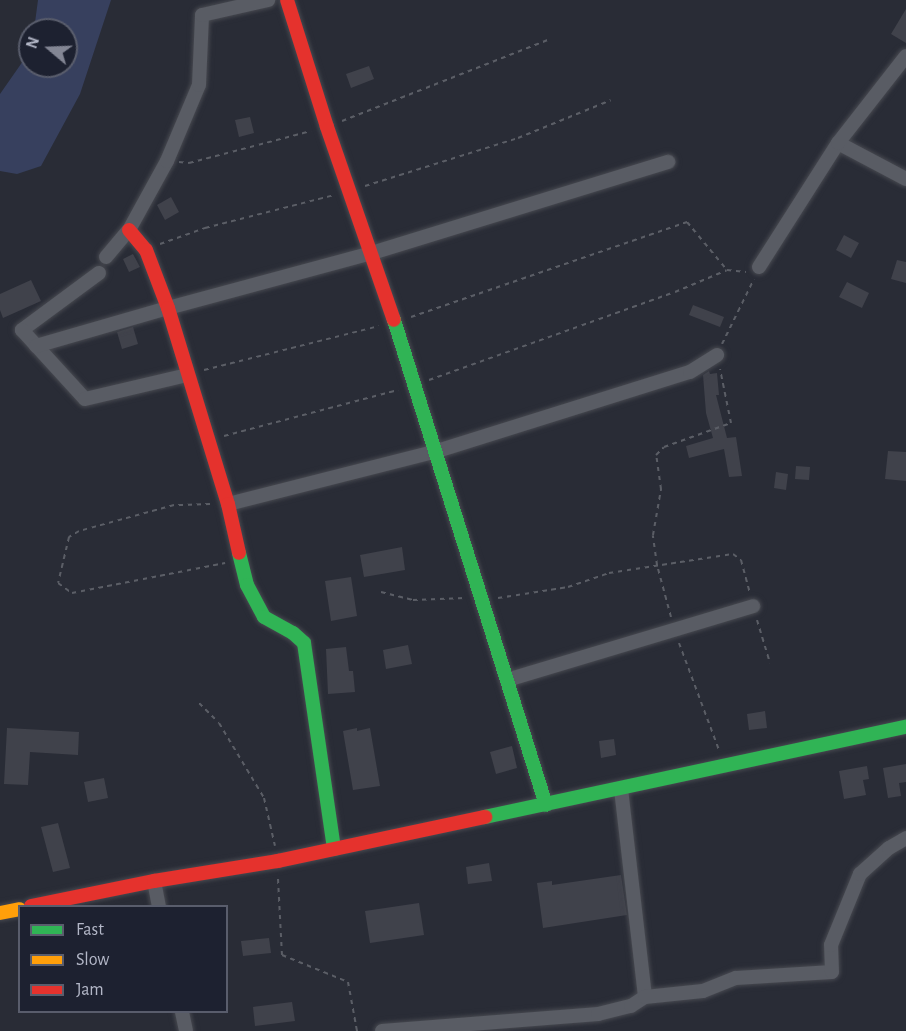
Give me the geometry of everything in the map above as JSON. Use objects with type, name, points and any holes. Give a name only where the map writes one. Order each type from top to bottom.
[{"type":"street","points":[[106,256],[129,230],[167,161],[199,85],[202,15],[267,0]]},
{"type":"street","points":[[287,0],[327,127],[395,322],[546,805]]},
{"type":"street","points":[[758,270],[838,143],[906,56]]},
{"type":"street","points":[[838,143],[906,178]]},
{"type":"street","points":[[36,346],[372,253],[668,162]]},
{"type":"street","points":[[129,230],[146,250],[168,308],[187,375],[210,440],[247,585],[264,617],[293,633],[304,643],[334,849]]},
{"type":"street","points":[[99,273],[22,330],[85,399],[187,375]]},
{"type":"street","points":[[228,504],[434,452],[690,372],[717,355]]},
{"type":"street","points":[[507,681],[753,606]]},
{"type":"street","points":[[36,905],[154,881],[278,861],[906,727]]},
{"type":"street","points":[[621,789],[645,997]]},
{"type":"street","points":[[382,1031],[598,1014],[631,1006],[645,997],[703,991],[736,978],[832,972],[831,945],[860,874],[888,848],[906,838]]},
{"type":"street","points":[[154,881],[159,905]]},
{"type":"street","points":[[0,913],[18,909]]},
{"type":"street","points":[[182,1013],[186,1031]]},
{"type":"path","points":[[167,161],[189,163],[327,127],[548,40]]},
{"type":"path","points":[[146,250],[205,228],[349,191],[518,138],[611,100]]},
{"type":"path","points":[[187,375],[395,322],[687,222],[727,270]]},
{"type":"path","points":[[210,440],[414,386],[675,292],[727,270],[758,270],[717,355],[731,423],[664,447],[656,455],[661,489],[653,535],[657,565],[674,630],[725,764]]},
{"type":"path","points":[[228,504],[174,505],[79,531],[69,537],[58,583],[72,593],[240,560]]},
{"type":"path","points":[[381,592],[413,600],[459,597],[481,600],[524,596],[568,587],[609,573],[733,554],[741,560],[770,663]]},
{"type":"path","points":[[199,703],[219,723],[264,798],[278,861],[282,956],[348,982],[357,1031]]},
{"type":"water","points":[[38,0],[111,0],[80,94],[41,166],[17,174],[0,171],[0,94],[18,68],[18,78],[78,78],[78,18],[36,18]]},
{"type":"building","points":[[906,9],[906,43],[891,34]]},
{"type":"building","points":[[369,66],[374,79],[351,88],[346,74]]},
{"type":"building","points":[[250,117],[254,133],[239,137],[235,120]]},
{"type":"building","points":[[171,197],[179,212],[165,220],[157,205]]},
{"type":"building","points":[[844,235],[859,243],[851,258],[836,250]]},
{"type":"building","points":[[133,254],[140,267],[129,272],[123,259]]},
{"type":"building","points":[[897,260],[906,262],[906,283],[891,279]]},
{"type":"building","points":[[31,280],[41,301],[3,318],[0,310],[0,294]]},
{"type":"building","points":[[847,282],[869,293],[862,308],[839,297]]},
{"type":"building","points":[[693,305],[724,317],[720,327],[689,315]]},
{"type":"building","points":[[133,327],[138,344],[122,349],[117,332]]},
{"type":"building","points":[[709,371],[710,374],[717,373],[719,395],[716,395],[727,438],[736,437],[742,476],[729,477],[724,449],[689,458],[686,446],[713,438],[706,413],[703,375]]},
{"type":"building","points":[[888,451],[906,452],[906,481],[885,479]]},
{"type":"building","points":[[796,466],[810,467],[809,480],[795,479]]},
{"type":"building","points":[[776,472],[788,474],[786,490],[774,488]]},
{"type":"building","points":[[402,547],[405,570],[364,577],[360,555]]},
{"type":"building","points":[[351,577],[357,616],[331,621],[325,581]]},
{"type":"building","points":[[408,645],[412,664],[386,669],[383,650]]},
{"type":"building","points":[[346,647],[349,671],[353,671],[355,692],[328,694],[326,649]]},
{"type":"building","points":[[765,711],[767,728],[749,730],[747,714]]},
{"type":"building","points":[[7,728],[79,732],[78,755],[30,752],[28,785],[4,784]]},
{"type":"building","points":[[357,728],[357,731],[370,728],[380,786],[353,790],[343,731]]},
{"type":"building","points":[[614,739],[616,755],[601,758],[599,741]]},
{"type":"building","points":[[512,746],[517,768],[496,774],[490,752]]},
{"type":"building","points":[[906,764],[906,782],[899,783],[901,796],[888,798],[883,768]]},
{"type":"building","points":[[867,766],[869,779],[863,780],[866,795],[844,799],[839,771]]},
{"type":"building","points":[[104,778],[108,798],[88,802],[84,782]]},
{"type":"building","points":[[58,823],[70,868],[53,872],[41,827]]},
{"type":"building","points":[[489,863],[492,881],[468,884],[466,867]]},
{"type":"building","points":[[621,875],[627,915],[543,928],[537,883],[552,881],[552,885]]},
{"type":"building","points":[[419,903],[424,935],[370,943],[365,911]]},
{"type":"building","points":[[269,938],[271,953],[243,956],[241,941]]},
{"type":"building","points":[[292,1002],[295,1021],[255,1026],[253,1007]]},
{"type":"traffic: fast","points":[[394,320],[546,805]]},
{"type":"traffic: fast","points":[[239,553],[247,585],[264,617],[293,633],[304,643],[334,849]]},
{"type":"traffic: fast","points":[[485,817],[906,727]]},
{"type":"traffic: slow","points":[[0,913],[18,909]]},
{"type":"traffic: jam","points":[[287,0],[327,127],[394,320]]},
{"type":"traffic: jam","points":[[129,230],[146,250],[168,308],[228,504],[239,553]]},
{"type":"traffic: jam","points":[[36,905],[154,881],[278,861],[485,817]]}]
